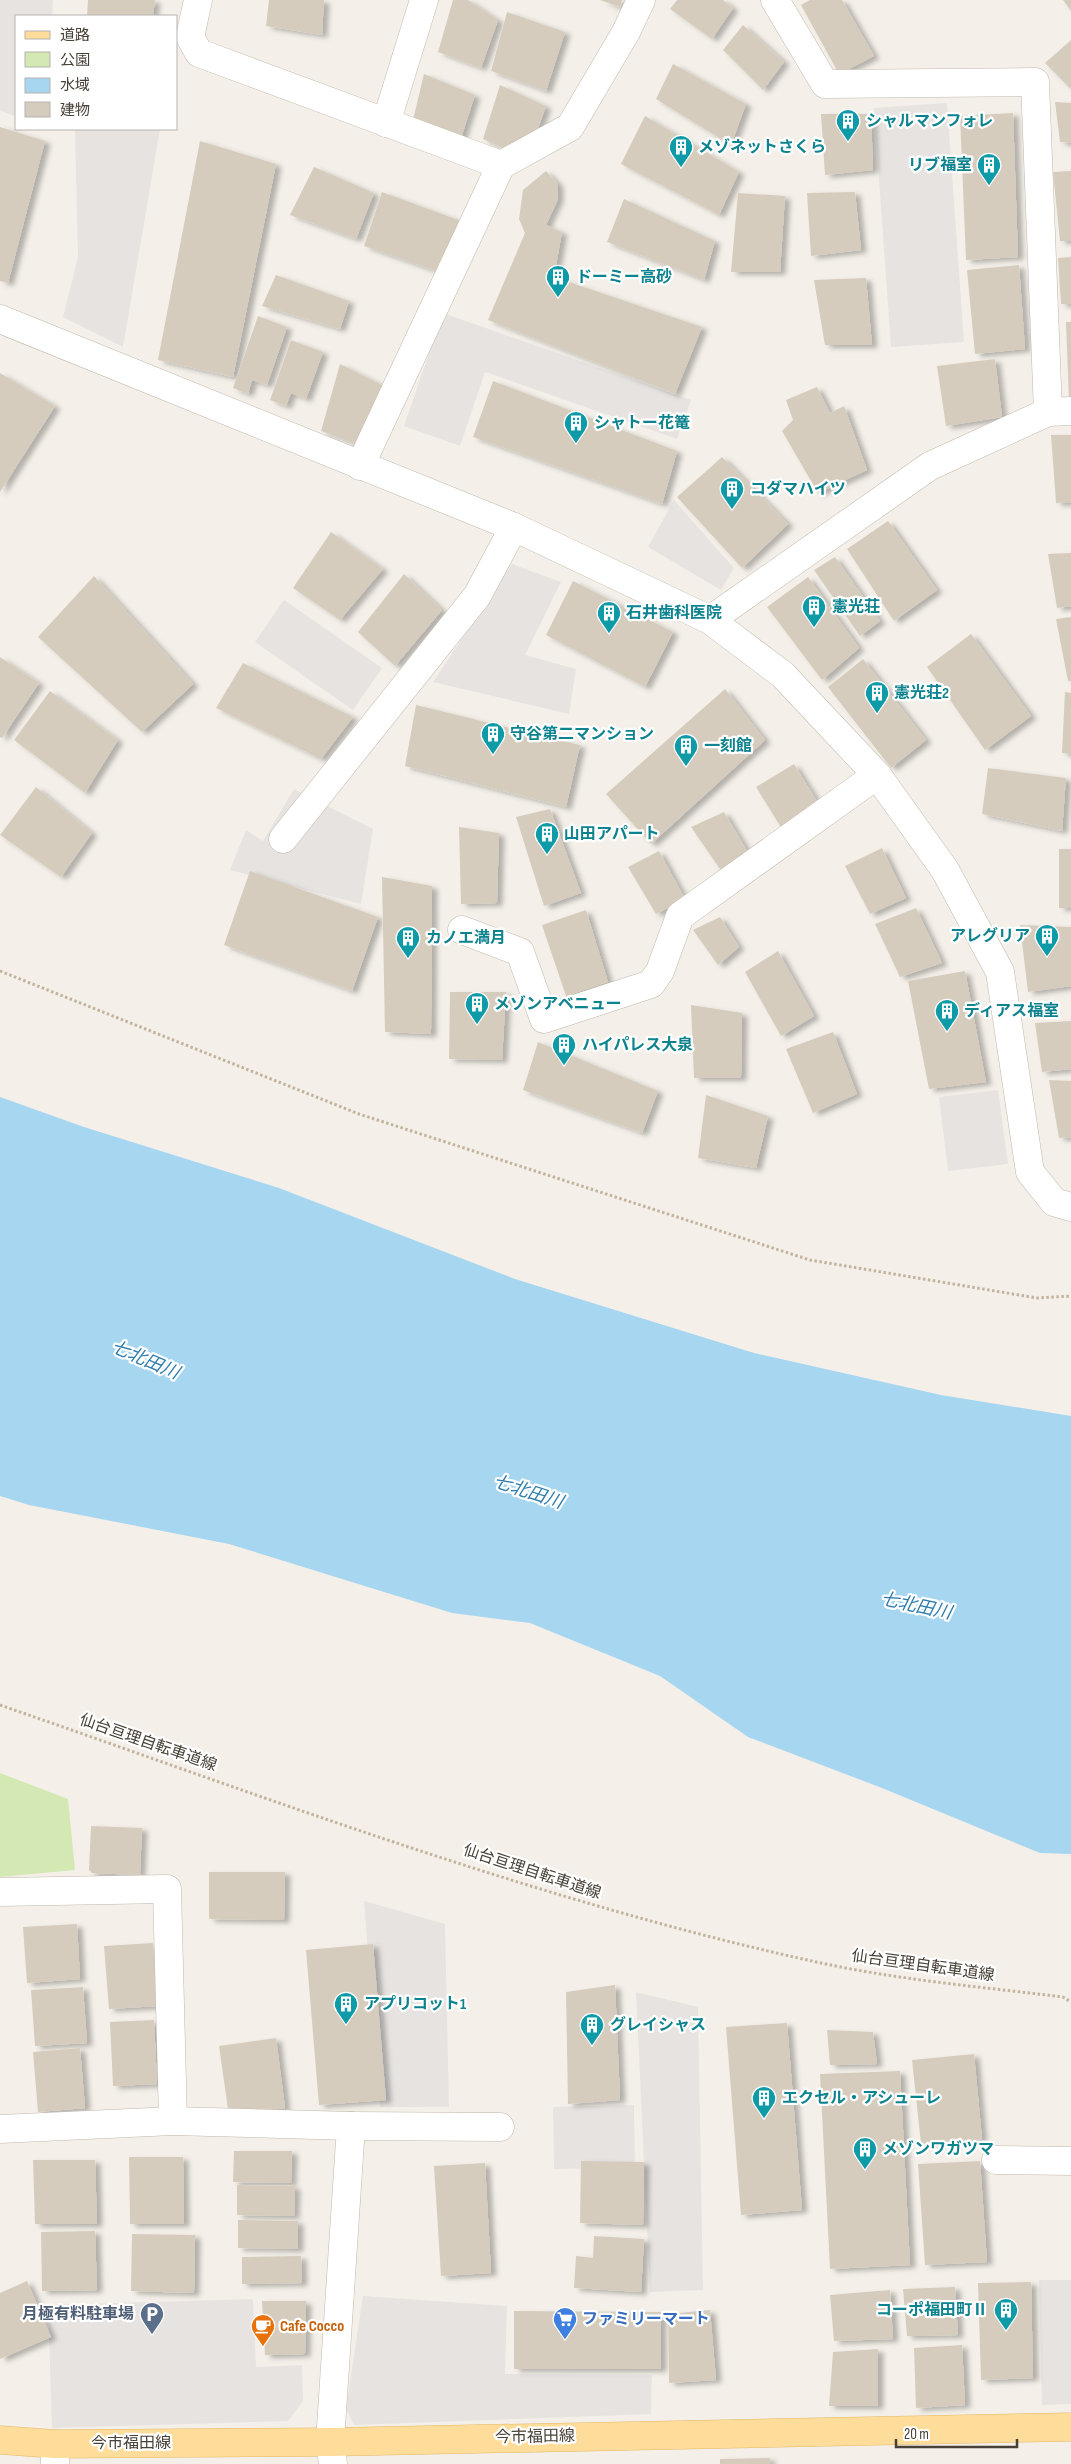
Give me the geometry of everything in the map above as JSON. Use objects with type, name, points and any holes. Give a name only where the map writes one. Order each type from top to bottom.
[{"type":"main road","name":"今市福田線","points":[[0,2440],[55,2454],[331,2453],[900,2429],[1071,2427]]},
{"type":"street","points":[[198,0],[190,37],[200,53],[501,165]]},
{"type":"street","points":[[386,123],[424,0]]},
{"type":"street","points":[[360,466],[501,165],[570,128],[626,32],[641,0]]},
{"type":"street","points":[[710,620],[930,466],[1059,412],[1034,82],[825,84],[775,0]]},
{"type":"street","points":[[0,319],[514,527],[710,620],[783,675],[877,775],[945,870],[1000,972],[1030,1172],[1054,1202],[1071,1207]]},
{"type":"street","points":[[283,839],[477,596],[514,527]]},
{"type":"street","points":[[462,930],[520,952],[544,1019],[651,984],[660,971],[680,916],[877,775]]},
{"type":"street","points":[[0,1892],[167,1889],[173,2121]]},
{"type":"street","points":[[0,2129],[173,2121],[350,2126],[500,2126]]},
{"type":"street","points":[[331,2453],[350,2126]]},
{"type":"street","points":[[996,2160],[1071,2161]]},
{"type":"path","points":[[0,971],[359,1114],[810,1260],[1037,1298],[1071,1296]]},
{"type":"path","name":"仙台亘理自転車道線","points":[[0,1705],[316,1815],[576,1901],[822,1963],[931,1981],[1063,1997],[1071,2002]]},
{"type":"green space","points":[[0,1773],[68,1799],[75,1870],[0,1877]]},
{"type":"shaded area","points":[[0,0],[53,0],[52,15],[15,15],[15,117],[0,110]]},
{"type":"shaded area","points":[[947,103],[964,342],[891,347],[874,108]]},
{"type":"shaded area","points":[[75,130],[160,130],[123,347],[63,317],[78,257]]},
{"type":"shaded area","points":[[443,313],[691,400],[677,439],[485,372],[460,446],[404,426]]},
{"type":"shaded area","points":[[674,500],[734,568],[721,590],[648,547]]},
{"type":"shaded area","points":[[512,564],[561,582],[525,655],[576,669],[569,714],[433,682]]},
{"type":"shaded area","points":[[284,600],[382,668],[353,710],[255,642]]},
{"type":"shaded area","points":[[294,789],[373,829],[361,904],[230,870],[246,830],[263,841]]},
{"type":"shaded area","points":[[998,1090],[1008,1164],[948,1171],[939,1097]]},
{"type":"shaded area","points":[[364,1901],[445,1924],[449,2107],[380,2107]]},
{"type":"shaded area","points":[[636,1992],[698,2007],[703,2290],[650,2292]]},
{"type":"shaded area","points":[[634,2105],[635,2167],[554,2169],[553,2107]]},
{"type":"shaded area","points":[[1039,2280],[1071,2280],[1071,2404],[1042,2405]]},
{"type":"shaded area","points":[[363,2296],[507,2306],[505,2374],[652,2375],[651,2414],[354,2425],[346,2408]]},
{"type":"shaded area","name":"月極有料駐車場","points":[[253,2299],[256,2367],[302,2365],[303,2401],[288,2421],[52,2428],[48,2305]]},
{"type":"water","name":"七北田川","points":[[0,1097],[84,1127],[279,1188],[515,1279],[754,1353],[941,1395],[1071,1416],[1071,1854],[1040,1853],[882,1788],[748,1737],[660,1676],[530,1623],[452,1613],[229,1544],[29,1505],[0,1496]]},
{"type":"building","points":[[88,0],[155,0],[153,15],[87,15]]},
{"type":"building","points":[[269,0],[324,0],[322,35],[266,26]]},
{"type":"building","points":[[453,0],[468,0],[498,20],[481,68],[438,52]]},
{"type":"building","points":[[600,0],[622,0],[620,7]]},
{"type":"building","points":[[677,0],[723,0],[733,8],[712,39],[670,9]]},
{"type":"building","points":[[810,0],[842,0],[874,56],[839,74],[801,5]]},
{"type":"building","points":[[1063,0],[1071,0],[1071,11]]},
{"type":"building","points":[[507,12],[565,32],[546,91],[491,71]]},
{"type":"building","points":[[743,25],[784,62],[763,90],[723,50]]},
{"type":"building","points":[[1071,40],[1071,89],[1045,63]]},
{"type":"building","points":[[673,64],[746,104],[731,145],[656,99]]},
{"type":"building","points":[[424,74],[475,95],[460,141],[413,120]]},
{"type":"building","points":[[500,85],[546,106],[533,142],[514,153],[483,139]]},
{"type":"building","points":[[1055,102],[1071,103],[1071,143],[1060,142]]},
{"type":"building","name":"リブ福室","points":[[1013,113],[1018,257],[966,260],[960,116]]},
{"type":"building","name":"シャルマンフォレ","points":[[821,114],[871,114],[873,170],[825,175]]},
{"type":"building","name":"メゾネットさくら","points":[[645,116],[739,172],[719,215],[621,164]]},
{"type":"building","points":[[0,127],[45,141],[8,283],[0,281]]},
{"type":"building","points":[[200,141],[276,164],[233,377],[158,360]]},
{"type":"building","points":[[314,167],[374,193],[356,239],[290,215]]},
{"type":"building","name":"ドーミー高砂","points":[[546,171],[558,184],[558,199],[546,225],[562,232],[554,277],[702,327],[675,394],[488,320],[525,233],[519,219],[523,190]]},
{"type":"building","points":[[1071,171],[1071,241],[1060,241],[1053,172]]},
{"type":"building","points":[[382,192],[461,221],[442,273],[364,246]]},
{"type":"building","points":[[855,192],[861,250],[811,256],[807,193]]},
{"type":"building","points":[[738,193],[785,196],[780,272],[731,272]]},
{"type":"building","points":[[624,199],[715,241],[704,280],[607,242]]},
{"type":"building","points":[[1071,257],[1071,304],[1061,304],[1058,258]]},
{"type":"building","points":[[1019,265],[1025,349],[975,354],[967,270]]},
{"type":"building","points":[[276,275],[349,301],[340,329],[262,306]]},
{"type":"building","points":[[866,278],[872,345],[825,345],[814,280]]},
{"type":"building","points":[[258,316],[287,327],[267,385],[252,380],[248,394],[233,388]]},
{"type":"building","points":[[1066,322],[1071,322],[1071,400],[1069,400]]},
{"type":"building","points":[[291,340],[323,352],[306,399],[291,393],[286,406],[270,400]]},
{"type":"building","points":[[995,359],[1002,417],[946,426],[937,366]]},
{"type":"building","points":[[340,364],[388,388],[362,446],[321,431]]},
{"type":"building","points":[[0,373],[55,406],[0,492]]},
{"type":"building","name":"シャトー花篭","points":[[493,381],[677,451],[662,504],[473,437]]},
{"type":"building","points":[[817,387],[830,413],[844,406],[867,470],[818,493],[782,431],[793,420],[786,400]]},
{"type":"building","points":[[1051,435],[1071,435],[1071,502],[1056,503]]},
{"type":"building","name":"コダマハイツ","points":[[722,457],[788,524],[742,568],[677,497]]},
{"type":"building","points":[[888,521],[937,590],[894,621],[847,549]]},
{"type":"building","points":[[331,532],[383,569],[340,620],[293,588]]},
{"type":"building","points":[[1071,553],[1071,606],[1057,608],[1048,554]]},
{"type":"building","points":[[835,557],[880,621],[860,636],[814,570]]},
{"type":"building","points":[[404,574],[442,610],[395,666],[358,632]]},
{"type":"building","points":[[94,576],[193,684],[142,732],[38,637]]},
{"type":"building","name":"憲光荘","points":[[808,577],[859,648],[822,680],[767,607]]},
{"type":"building","name":"石井歯科医院","points":[[573,581],[673,632],[645,687],[546,635]]},
{"type":"building","points":[[1071,617],[1071,681],[1068,681],[1056,619]]},
{"type":"building","points":[[971,634],[1031,716],[985,750],[927,667]]},
{"type":"building","points":[[0,657],[39,683],[2,738],[0,737]]},
{"type":"building","name":"憲光荘2","points":[[863,659],[926,740],[891,768],[828,687]]},
{"type":"building","points":[[243,663],[353,717],[321,759],[216,708]]},
{"type":"building","name":"一刻館","points":[[725,689],[765,740],[651,844],[606,794]]},
{"type":"building","points":[[50,691],[118,740],[85,793],[14,740]]},
{"type":"building","points":[[1065,692],[1071,693],[1071,754],[1062,753]]},
{"type":"building","name":"守谷第二マンション","points":[[416,705],[580,745],[566,807],[405,766]]},
{"type":"building","points":[[794,764],[818,803],[782,829],[756,787]]},
{"type":"building","points":[[988,768],[1066,778],[1062,831],[982,814]]},
{"type":"building","points":[[36,787],[92,833],[61,877],[0,835]]},
{"type":"building","name":"山田アパート","points":[[550,809],[581,893],[544,906],[516,817]]},
{"type":"building","points":[[724,812],[749,854],[720,869],[691,827]]},
{"type":"building","points":[[459,827],[499,833],[497,903],[461,904]]},
{"type":"building","points":[[882,848],[906,898],[870,914],[845,866]]},
{"type":"building","points":[[1059,849],[1071,849],[1071,908],[1059,908]]},
{"type":"building","points":[[659,851],[685,899],[656,914],[628,867]]},
{"type":"building","points":[[250,871],[378,917],[352,991],[224,945]]},
{"type":"building","name":"カノエ満月","points":[[382,877],[432,886],[431,1034],[385,1032]]},
{"type":"building","points":[[916,908],[942,963],[900,977],[875,924]]},
{"type":"building","points":[[586,910],[608,982],[566,996],[542,925]]},
{"type":"building","points":[[720,917],[739,947],[718,965],[693,930]]},
{"type":"building","name":"アレグリア","points":[[1020,925],[1071,927],[1071,986],[1028,992]]},
{"type":"building","points":[[778,951],[814,1016],[781,1036],[745,972]]},
{"type":"building","name":"ディアス福室","points":[[965,971],[986,1082],[929,1089],[908,981]]},
{"type":"building","name":"メゾンアベニュー","points":[[450,992],[506,992],[502,1060],[449,1059]]},
{"type":"building","points":[[691,1005],[742,1013],[741,1078],[694,1078]]},
{"type":"building","points":[[1071,1021],[1071,1069],[1042,1072],[1035,1023]]},
{"type":"building","points":[[833,1032],[857,1094],[813,1113],[786,1049]]},
{"type":"building","name":"ハイパレス大泉","points":[[538,1042],[658,1091],[642,1133],[523,1090]]},
{"type":"building","points":[[1049,1080],[1071,1081],[1071,1137],[1059,1138]]},
{"type":"building","points":[[706,1095],[768,1116],[756,1168],[698,1158]]},
{"type":"building","points":[[91,1826],[142,1828],[140,1875],[92,1873],[89,1870]]},
{"type":"building","points":[[209,1872],[285,1872],[284,1920],[209,1919]]},
{"type":"building","points":[[77,1924],[80,1979],[27,1983],[23,1927]]},
{"type":"building","points":[[153,1943],[157,2006],[109,2009],[104,1946]]},
{"type":"building","name":"アプリコット1","points":[[373,1944],[386,2100],[319,2105],[306,1950]]},
{"type":"building","name":"グレイシャス","points":[[615,1985],[620,2100],[568,2104],[566,1992]]},
{"type":"building","points":[[83,1987],[87,2043],[35,2046],[31,1990]]},
{"type":"building","points":[[154,2020],[157,2084],[113,2086],[110,2022]]},
{"type":"building","name":"エクセル・アシューレ","points":[[787,2023],[802,2210],[741,2215],[726,2027]]},
{"type":"building","points":[[827,2030],[873,2032],[877,2064],[830,2065]]},
{"type":"building","points":[[276,2038],[285,2108],[229,2116],[219,2046]]},
{"type":"building","points":[[80,2048],[85,2108],[38,2112],[33,2052]]},
{"type":"building","points":[[974,2054],[982,2139],[921,2144],[912,2060]]},
{"type":"building","name":"メゾンワガツマ","points":[[900,2071],[910,2265],[830,2269],[820,2074]]},
{"type":"building","points":[[234,2151],[292,2151],[291,2183],[233,2182]]},
{"type":"building","points":[[129,2157],[183,2157],[184,2224],[130,2224]]},
{"type":"building","points":[[33,2160],[95,2160],[97,2224],[35,2224]]},
{"type":"building","points":[[581,2161],[644,2162],[643,2225],[580,2223]]},
{"type":"building","points":[[980,2161],[987,2262],[925,2265],[918,2164]]},
{"type":"building","points":[[485,2163],[491,2273],[441,2276],[434,2166]]},
{"type":"building","points":[[237,2185],[295,2186],[294,2216],[237,2215]]},
{"type":"building","points":[[238,2220],[298,2221],[298,2249],[238,2248]]},
{"type":"building","points":[[95,2231],[97,2290],[42,2291],[41,2232]]},
{"type":"building","points":[[132,2234],[195,2235],[194,2293],[131,2291]]},
{"type":"building","points":[[594,2236],[644,2239],[641,2292],[574,2288],[576,2256],[593,2258]]},
{"type":"building","points":[[301,2256],[302,2283],[242,2284],[242,2257]]},
{"type":"building","points":[[27,2281],[51,2337],[0,2359],[0,2293]]},
{"type":"building","name":"コーポ福田町Ⅱ","points":[[1031,2282],[1033,2378],[981,2380],[978,2283]]},
{"type":"building","points":[[955,2287],[958,2335],[907,2336],[903,2289]]},
{"type":"building","points":[[890,2290],[893,2339],[834,2341],[830,2295]]},
{"type":"building","points":[[262,2301],[306,2301],[305,2354],[265,2355]]},
{"type":"building","points":[[710,2310],[716,2380],[669,2383],[668,2314]]},
{"type":"building","points":[[514,2311],[661,2312],[661,2369],[514,2369]]},
{"type":"building","points":[[962,2345],[965,2405],[916,2408],[914,2348]]},
{"type":"building","points":[[878,2349],[878,2406],[829,2406],[833,2352]]},
{"type":"building","points":[[770,2458],[770,2464],[720,2464],[720,2459]]},
{"type":"place","name":"シャルマンフォレ","points":[[848,142]]},
{"type":"place","name":"メゾネットさくら","points":[[681,168]]},
{"type":"place","name":"リブ福室","points":[[989,186]]},
{"type":"place","name":"ドーミー高砂","points":[[558,298]]},
{"type":"place","name":"シャトー花篭","points":[[576,444]]},
{"type":"place","name":"コダマハイツ","points":[[732,510]]},
{"type":"place","name":"憲光荘","points":[[814,628]]},
{"type":"place","name":"石井歯科医院","points":[[609,634]]},
{"type":"place","name":"憲光荘2","points":[[877,714]]},
{"type":"place","name":"守谷第二マンション","points":[[493,755]]},
{"type":"place","name":"一刻館","points":[[686,767]]},
{"type":"place","name":"山田アパート","points":[[547,855]]},
{"type":"place","name":"アレグリア","points":[[1047,957]]},
{"type":"place","name":"カノエ満月","points":[[408,959]]},
{"type":"place","name":"メゾンアベニュー","points":[[477,1025]]},
{"type":"place","name":"ディアス福室","points":[[947,1032]]},
{"type":"place","name":"ハイパレス大泉","points":[[564,1066]]},
{"type":"place","name":"アプリコット1","points":[[346,2025]]},
{"type":"place","name":"グレイシャス","points":[[592,2046]]},
{"type":"place","name":"エクセル・アシューレ","points":[[764,2119]]},
{"type":"place","name":"メゾンワガツマ","points":[[865,2170]]},
{"type":"place","name":"コーポ福田町Ⅱ","points":[[1006,2331]]},
{"type":"place","name":"月極有料駐車場","points":[[152,2335]]},
{"type":"place","name":"ファミリーマート","points":[[565,2340]]},
{"type":"place","name":"Cafe Cocco","points":[[263,2347]]}]
